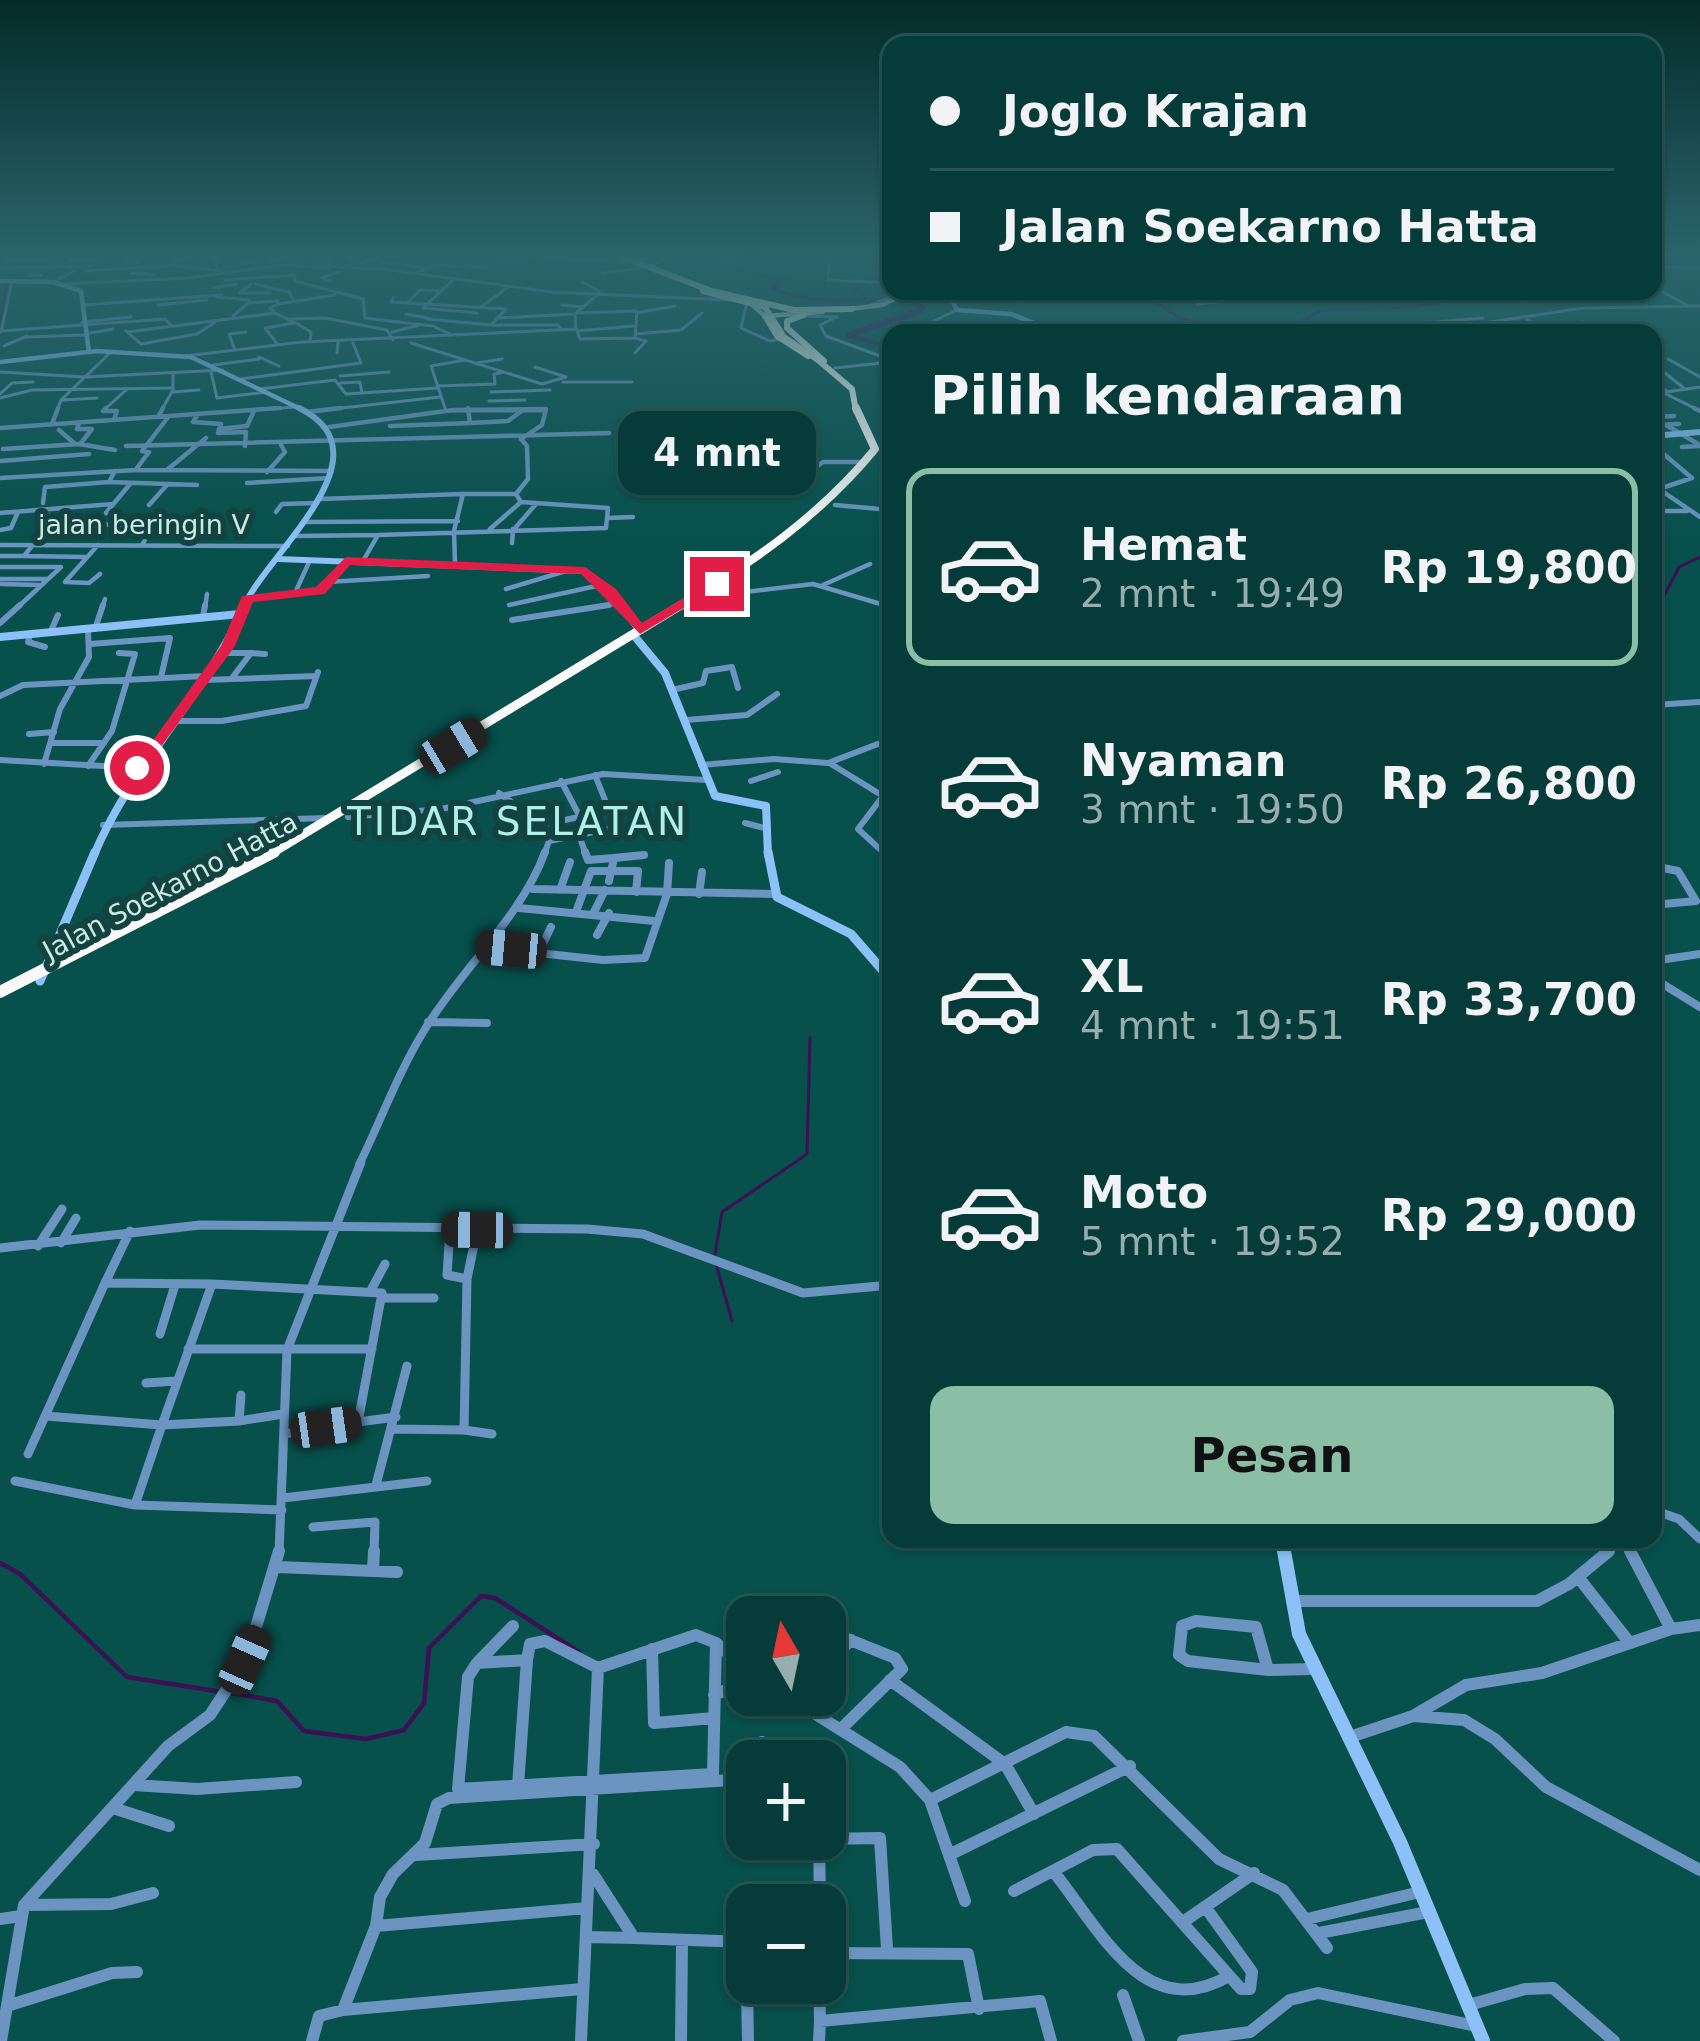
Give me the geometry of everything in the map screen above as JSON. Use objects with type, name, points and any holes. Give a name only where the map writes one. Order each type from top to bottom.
[{"type":"highway","points":[[796,348],[835,368],[859,389],[877,452]]},
{"type":"highway","points":[[801,348],[821,361]]},
{"type":"highway","points":[[808,348],[852,389],[877,452]]},
{"type":"highway","name":"Jalan Soekarno Hatta","points":[[0,996],[222,890],[348,817],[808,522],[877,452]]},
{"type":"highway","name":"Jalan Soekarno Hatta","points":[[638,634],[704,597],[836,505],[877,452]]},
{"type":"highway","name":"Jalan Soekarno Hatta","points":[[40,977],[333,818],[588,665]]},
{"type":"street","points":[[135,353],[138,348]]},
{"type":"street","points":[[210,348],[216,352]]},
{"type":"street","points":[[0,362],[89,352],[184,356],[248,348]]},
{"type":"street","points":[[250,348],[259,359]]},
{"type":"street","points":[[337,348],[337,353]]},
{"type":"street","points":[[241,380],[365,363],[356,348]]},
{"type":"street","points":[[432,348],[550,390]]},
{"type":"street","points":[[635,352],[639,348]]},
{"type":"street","points":[[52,424],[70,389],[112,351]]},
{"type":"street","points":[[40,977],[103,825],[137,768],[223,653],[247,598],[305,522],[330,475],[336,442],[329,427],[223,370],[184,356]]},
{"type":"street","points":[[32,379],[38,365],[35,358]]},
{"type":"street","points":[[0,396],[12,383],[32,379],[173,374],[259,359],[279,366]]},
{"type":"street","points":[[446,410],[431,366],[500,359],[507,364],[494,367]]},
{"type":"street","points":[[1668,359],[1700,377]]},
{"type":"street","points":[[835,368],[882,362]]},
{"type":"street","points":[[125,375],[137,365]]},
{"type":"street","points":[[338,365],[344,394],[361,399],[440,397]]},
{"type":"street","points":[[535,367],[565,375],[561,382]]},
{"type":"street","points":[[212,368],[217,398],[389,372]]},
{"type":"street","points":[[292,370],[302,373],[299,383]]},
{"type":"street","points":[[1662,371],[1685,389]]},
{"type":"street","points":[[0,373],[32,379]]},
{"type":"street","points":[[489,404],[494,374],[506,373]]},
{"type":"street","points":[[158,417],[172,390],[173,374]]},
{"type":"street","points":[[340,380],[360,382],[361,399]]},
{"type":"street","points":[[532,391],[531,385],[561,382],[632,382]]},
{"type":"street","points":[[307,412],[437,387],[495,384]]},
{"type":"street","points":[[1662,392],[1700,386]]},
{"type":"street","points":[[0,396],[19,398],[32,389],[199,390]]},
{"type":"street","points":[[114,420],[117,411],[103,411],[127,389]]},
{"type":"street","points":[[491,392],[550,390]]},
{"type":"street","points":[[523,436],[541,427],[550,390]]},
{"type":"street","points":[[1662,390],[1686,404],[1700,406]]},
{"type":"street","points":[[61,400],[97,398]]},
{"type":"street","points":[[423,399],[442,424]]},
{"type":"street","points":[[329,427],[525,400]]},
{"type":"street","points":[[489,404],[546,409]]},
{"type":"street","points":[[0,428],[296,407]]},
{"type":"street","points":[[468,408],[470,423]]},
{"type":"street","points":[[390,426],[508,421],[524,409]]},
{"type":"street","points":[[220,429],[247,426],[254,411]]},
{"type":"street","points":[[198,414],[193,422],[221,424],[218,433],[246,433],[245,446]]},
{"type":"street","points":[[145,448],[169,416]]},
{"type":"street","points":[[1662,416],[1674,416]]},
{"type":"street","points":[[3,449],[77,444],[92,428],[77,429],[79,423]]},
{"type":"street","points":[[1662,424],[1679,424]]},
{"type":"street","points":[[1666,424],[1700,445]]},
{"type":"street","points":[[15,427],[0,460],[115,450]]},
{"type":"street","points":[[59,430],[90,452]]},
{"type":"street","points":[[266,431],[266,445]]},
{"type":"street","points":[[1662,435],[1700,432]]},
{"type":"street","points":[[145,448],[609,433]]},
{"type":"street","points":[[516,494],[528,479],[523,436]]},
{"type":"street","points":[[167,470],[206,438]]},
{"type":"street","points":[[268,472],[285,452],[281,445]]},
{"type":"street","points":[[1682,447],[1700,445]]},
{"type":"street","points":[[136,470],[149,452],[145,448]]},
{"type":"street","points":[[86,472],[90,452]]},
{"type":"street","points":[[1662,485],[1692,478],[1664,454]]},
{"type":"street","points":[[219,471],[234,458]]},
{"type":"street","points":[[749,491],[769,477],[828,461],[864,462]]},
{"type":"street","points":[[288,472],[298,463]]},
{"type":"street","points":[[806,474],[815,466]]},
{"type":"street","points":[[0,478],[136,470],[330,475]]},
{"type":"street","points":[[109,482],[115,471]]},
{"type":"street","points":[[88,482],[94,472]]},
{"type":"street","points":[[63,482],[67,473]]},
{"type":"street","points":[[247,483],[330,475]]},
{"type":"street","points":[[41,506],[45,487],[109,482],[196,485]]},
{"type":"street","points":[[106,513],[128,483]]},
{"type":"street","points":[[149,505],[167,484]]},
{"type":"street","points":[[1662,490],[1700,517]]},
{"type":"street","points":[[455,562],[454,531],[463,494]]},
{"type":"street","points":[[277,512],[283,504],[318,501],[516,494]]},
{"type":"street","points":[[516,494],[521,502]]},
{"type":"street","points":[[1662,497],[1668,496]]},
{"type":"street","points":[[363,520],[370,498]]},
{"type":"street","points":[[489,530],[521,502],[616,511],[633,517]]},
{"type":"street","points":[[0,513],[41,506],[113,504]]},
{"type":"street","points":[[512,543],[514,529],[536,504]]},
{"type":"street","points":[[836,505],[882,509]]},
{"type":"street","points":[[41,506],[66,525],[154,524],[142,545]]},
{"type":"street","points":[[295,536],[608,528],[608,518],[616,511]]},
{"type":"street","points":[[1662,511],[1689,511]]},
{"type":"street","points":[[0,530],[11,528],[18,512]]},
{"type":"street","points":[[434,532],[440,518]]},
{"type":"street","points":[[362,535],[375,519]]},
{"type":"street","points":[[338,535],[344,520]]},
{"type":"street","points":[[305,522],[458,521]]},
{"type":"street","points":[[363,561],[378,535]]},
{"type":"street","name":"jalan beringin V","points":[[0,545],[287,546]]},
{"type":"street","points":[[24,556],[33,545]]},
{"type":"street","points":[[99,545],[65,583],[89,583],[100,574]]},
{"type":"street","points":[[0,556],[87,557]]},
{"type":"street","points":[[0,623],[70,557]]},
{"type":"street","points":[[278,559],[455,562],[586,571],[620,603],[676,689],[702,780],[722,801],[765,804],[767,856],[775,894]]},
{"type":"street","points":[[295,593],[298,577],[310,560]]},
{"type":"street","points":[[247,598],[318,593],[346,561]]},
{"type":"street","points":[[704,597],[822,586],[870,564]]},
{"type":"street","points":[[0,567],[77,568]]},
{"type":"street","points":[[506,590],[568,570]]},
{"type":"street","points":[[327,582],[391,582],[428,576]]},
{"type":"street","points":[[1,581],[50,579]]},
{"type":"street","points":[[1,581],[42,585]]},
{"type":"street","points":[[387,592],[391,582]]},
{"type":"street","points":[[340,592],[345,583]]},
{"type":"street","points":[[509,605],[602,585]]},
{"type":"street","points":[[822,586],[882,604]]},
{"type":"street","points":[[202,616],[207,594]]},
{"type":"street","points":[[44,764],[105,599]]},
{"type":"street","points":[[512,620],[620,603]]},
{"type":"street","points":[[0,638],[240,614]]},
{"type":"street","points":[[50,633],[58,615]]},
{"type":"street","points":[[161,677],[180,618]]},
{"type":"street","points":[[30,635],[28,642],[45,647]]},
{"type":"street","points":[[90,644],[170,638]]},
{"type":"street","points":[[88,766],[105,743],[135,653],[118,653]]},
{"type":"street","points":[[223,653],[265,654]]},
{"type":"street","points":[[232,678],[250,653]]},
{"type":"street","points":[[676,689],[703,683],[705,671],[732,667],[738,688]]},
{"type":"street","points":[[1,698],[21,685],[317,674],[306,706],[222,721],[173,721]]},
{"type":"street","points":[[686,720],[747,715],[777,694]]},
{"type":"street","points":[[1662,704],[1700,702]]},
{"type":"street","points":[[29,734],[54,732]]},
{"type":"street","points":[[828,763],[882,742]]},
{"type":"street","points":[[51,743],[105,743]]},
{"type":"street","points":[[701,765],[774,759],[828,763],[882,791]]},
{"type":"street","points":[[751,782],[779,776],[774,759]]},
{"type":"street","points":[[0,760],[137,768]]},
{"type":"street","points":[[348,817],[441,809],[596,775],[702,780]]},
{"type":"street","points":[[549,841],[615,828],[596,775]]},
{"type":"street","points":[[560,780],[580,817]]},
{"type":"street","points":[[2,2032],[22,1911],[168,1746],[210,1715],[266,1613],[278,1567],[288,1433],[283,1414],[292,1350],[335,1225],[428,1022],[482,947],[532,889],[549,841],[543,825],[500,793]]},
{"type":"street","points":[[882,797],[858,828],[882,847]]},
{"type":"street","points":[[543,825],[609,810]]},
{"type":"street","points":[[103,825],[333,818]]},
{"type":"street","points":[[745,823],[769,830]]},
{"type":"street","points":[[579,835],[588,860],[644,854]]},
{"type":"street","points":[[594,912],[614,858]]},
{"type":"street","points":[[560,890],[570,862]]},
{"type":"street","points":[[482,947],[645,958],[667,894],[670,863]]},
{"type":"street","points":[[1662,868],[1679,872],[1698,902],[1662,906]]},
{"type":"street","points":[[172,908],[192,870]]},
{"type":"street","points":[[575,912],[591,871],[636,892],[775,894],[851,934],[882,970]]},
{"type":"street","points":[[532,889],[585,889],[638,871],[636,892]]},
{"type":"street","points":[[699,894],[702,872]]},
{"type":"street","points":[[518,908],[654,921]]},
{"type":"street","points":[[597,935],[609,914]]},
{"type":"street","points":[[539,952],[550,927]]},
{"type":"street","points":[[1662,960],[1699,955]]},
{"type":"street","points":[[1662,983],[1700,1007]]},
{"type":"street","points":[[1688,999],[1700,997]]},
{"type":"street","points":[[428,1022],[487,1023]]},
{"type":"street","points":[[38,1246],[62,1209]]},
{"type":"street","points":[[61,1243],[76,1218]]},
{"type":"street","points":[[0,1249],[200,1225],[636,1233],[806,1293],[882,1286]]},
{"type":"street","points":[[450,1229],[446,1275],[467,1279]]},
{"type":"street","points":[[464,1430],[467,1279],[477,1230]]},
{"type":"street","points":[[28,1454],[130,1231]]},
{"type":"street","points":[[370,1292],[386,1264]]},
{"type":"street","points":[[105,1283],[316,1288],[370,1292],[383,1298],[434,1298]]},
{"type":"street","points":[[135,1505],[212,1284]]},
{"type":"street","points":[[160,1334],[175,1285]]},
{"type":"street","points":[[358,1422],[383,1298]]},
{"type":"street","points":[[188,1349],[371,1348]]},
{"type":"street","points":[[376,1485],[407,1366]]},
{"type":"street","points":[[146,1383],[176,1382]]},
{"type":"street","points":[[239,1421],[241,1395]]},
{"type":"street","points":[[45,1416],[162,1424],[283,1414]]},
{"type":"street","points":[[288,1433],[358,1422],[492,1434]]},
{"type":"street","points":[[15,1480],[135,1505],[282,1504],[427,1480]]},
{"type":"street","points":[[1662,1513],[1678,1519],[1700,1540]]},
{"type":"street","points":[[313,1527],[375,1522],[373,1570]]},
{"type":"street","points":[[1283,1548],[1290,1601],[1314,1669],[1422,1892],[1480,2033]]},
{"type":"street","points":[[1290,1601],[1546,1599],[1613,1548]]},
{"type":"street","points":[[1629,1548],[1671,1629]]},
{"type":"street","points":[[278,1567],[397,1572]]},
{"type":"street","points":[[1578,1577],[1630,1642]]},
{"type":"street","points":[[1268,1670],[1256,1627],[1196,1621],[1181,1628],[1183,1662],[1268,1670],[1314,1669]]},
{"type":"street","points":[[1349,1738],[1413,1716],[1466,1684],[1542,1673],[1671,1629],[1700,1625]]},
{"type":"street","points":[[513,1626],[468,1677],[458,1790],[713,1774],[716,1643]]},
{"type":"street","points":[[518,1789],[530,1644],[545,1641],[598,1668],[696,1635],[726,1652]]},
{"type":"street","points":[[842,1728],[902,1669],[895,1658],[846,1638]]},
{"type":"street","points":[[846,1644],[850,1640]]},
{"type":"street","points":[[652,1649],[654,1723],[714,1718]]},
{"type":"street","points":[[477,1663],[527,1660]]},
{"type":"street","points":[[581,2041],[594,1844],[598,1668]]},
{"type":"street","points":[[890,1680],[1005,1763],[1034,1814]]},
{"type":"street","points":[[714,1695],[726,1690]]},
{"type":"street","points":[[822,1716],[900,1767],[930,1800],[964,1901]]},
{"type":"street","points":[[1413,1716],[1459,1718],[1477,1725],[1546,1787],[1700,1870]]},
{"type":"street","points":[[930,1800],[1076,1730],[1094,1736],[1130,1766],[1219,1859],[1255,1872],[1283,1890],[1307,1919],[1324,1925],[1430,1912]]},
{"type":"street","points":[[950,1854],[1130,1766]]},
{"type":"street","points":[[596,1784],[726,1780]]},
{"type":"street","points":[[133,1785],[197,1790],[296,1782]]},
{"type":"street","points":[[343,2010],[376,1926],[380,1898],[393,1874],[415,1855],[437,1804],[449,1798],[518,1789]]},
{"type":"street","points":[[113,1808],[169,1826]]},
{"type":"street","points":[[846,1839],[880,1838],[887,1949]]},
{"type":"street","points":[[415,1855],[594,1844]]},
{"type":"street","points":[[1013,1892],[1093,1850],[1117,1849],[1241,1989],[1252,1986],[1252,1972],[1206,1908]]},
{"type":"street","points":[[1053,1871],[1141,1978],[1160,1991],[1181,1995],[1229,1976]]},
{"type":"street","points":[[1183,1922],[1255,1872]]},
{"type":"street","points":[[592,1874],[616,1903],[634,1938]]},
{"type":"street","points":[[0,1919],[22,1911],[111,1904],[152,1892]]},
{"type":"street","points":[[1324,1925],[1343,1908],[1422,1892]]},
{"type":"street","points":[[376,1926],[587,1908]]},
{"type":"street","points":[[1324,1925],[1327,1948]]},
{"type":"street","points":[[586,1937],[726,1942]]},
{"type":"street","points":[[681,2041],[682,1942]]},
{"type":"street","points":[[846,1952],[968,1954],[979,2009]]},
{"type":"street","points":[[7,2006],[112,1973],[137,1972]]},
{"type":"street","points":[[1468,2005],[1525,1989],[1553,1988],[1614,2041]]},
{"type":"street","points":[[312,2041],[319,2016],[343,2010],[582,1989]]},
{"type":"street","points":[[1183,2041],[1250,2032],[1290,2000],[1318,1993],[1480,2033]]},
{"type":"street","points":[[1123,1995],[1139,2041]]},
{"type":"street","points":[[820,2020],[1040,2001],[1051,2041]]},
{"type":"street","points":[[747,2004],[748,2041]]},
{"type":"street","points":[[819,2041],[820,2004]]},
{"type":"waterway","points":[[1662,600],[1679,567],[1700,557]]},
{"type":"waterway","points":[[715,1254],[722,1212],[807,1154],[810,1038]]},
{"type":"waterway","points":[[716,1264],[732,1321]]},
{"type":"waterway","points":[[0,1563],[20,1574],[127,1677],[222,1692]]},
{"type":"waterway","points":[[232,1693],[277,1701],[304,1731],[366,1739],[404,1730],[424,1703],[429,1648],[481,1596],[495,1598],[579,1652]]},
{"type":"district","name":"TIDAR SELATAN","points":[[518,821]]},
{"type":"route","points":[[137,768],[227,646],[247,598],[320,591],[346,561],[585,571],[611,592],[640,630],[717,584]]}]
